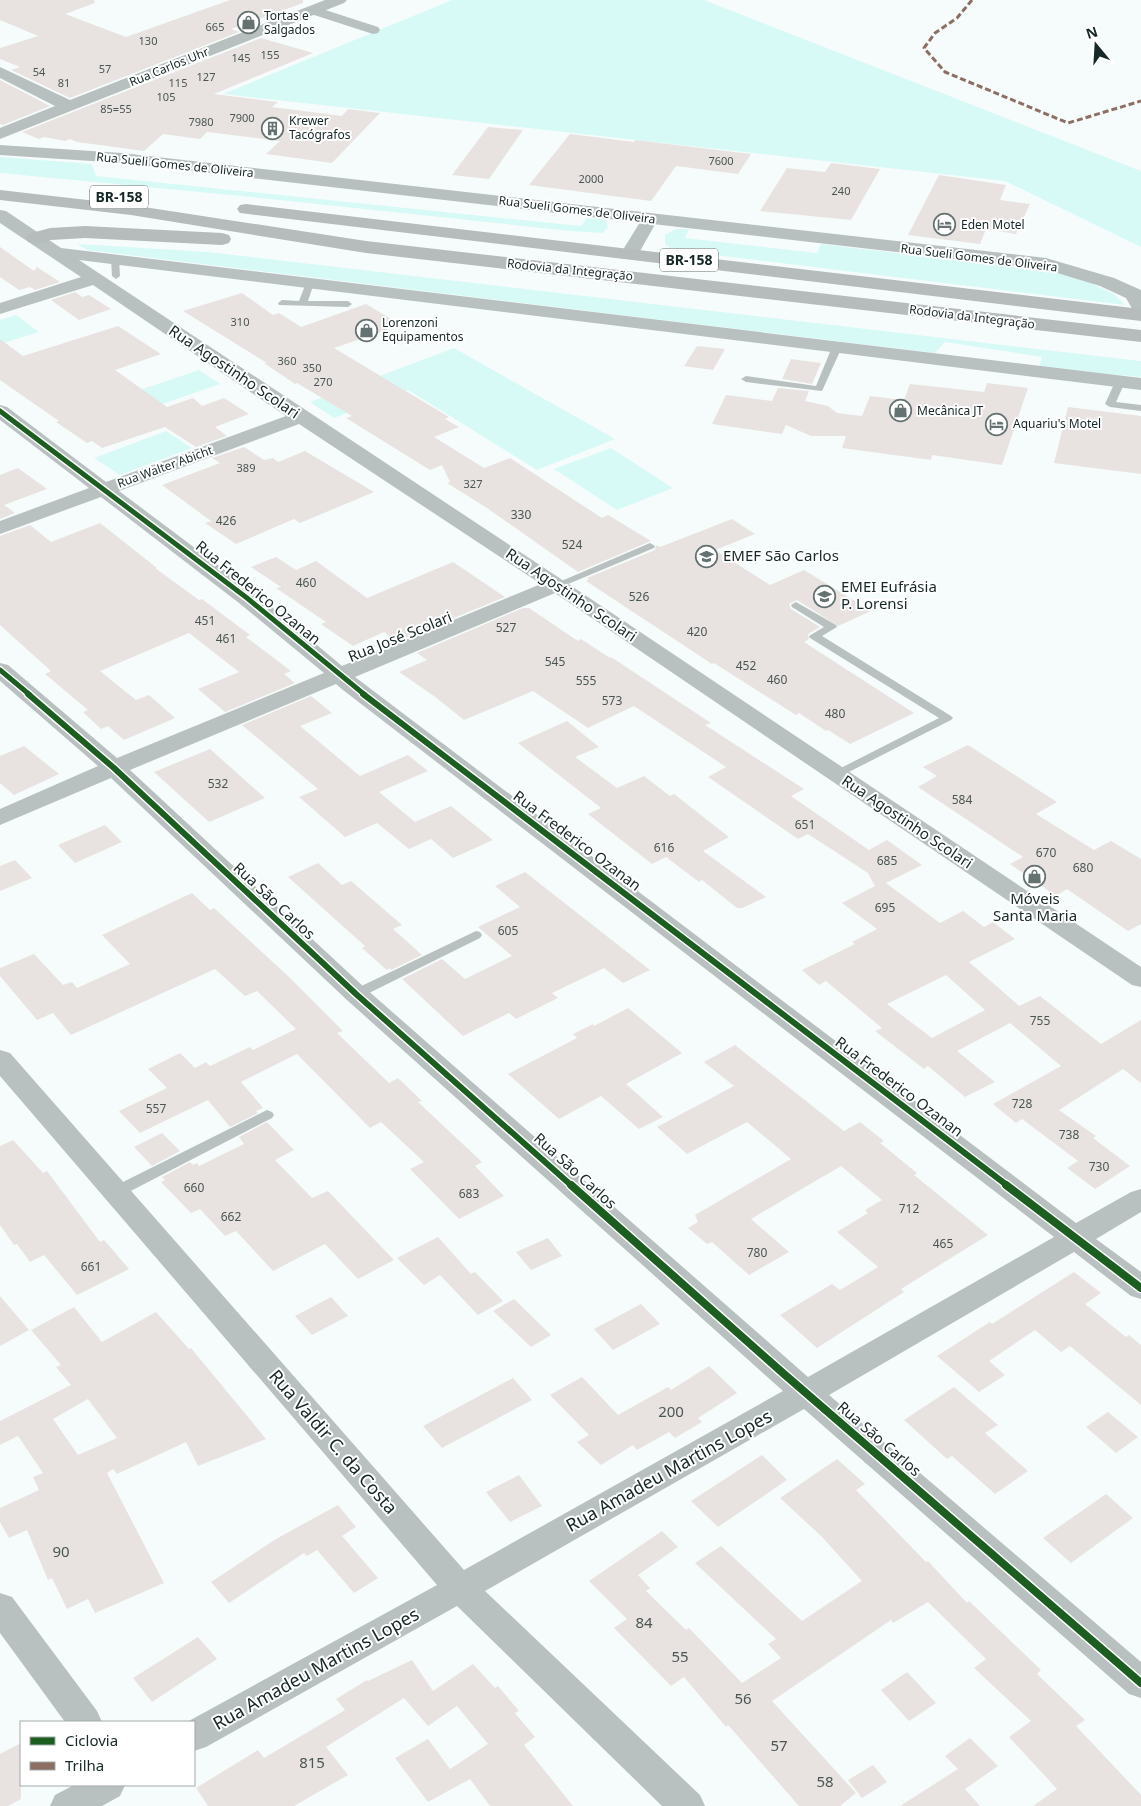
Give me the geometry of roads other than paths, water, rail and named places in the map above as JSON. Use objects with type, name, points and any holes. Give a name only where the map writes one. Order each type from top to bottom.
[{"type":"highway","name":"Rodovia da Integração","points":[[0,186],[223,207],[630,253],[1141,315]]},
{"type":"highway","name":"Rodovia da Integração","points":[[0,195],[131,210],[366,247],[1141,336]]},
{"type":"highway","points":[[35,238],[50,234],[85,232],[366,247]]},
{"type":"highway","points":[[617,276],[630,253]]},
{"type":"street","name":"Rua Carlos Uhr","points":[[0,134],[339,0]]},
{"type":"street","points":[[313,10],[373,30]]},
{"type":"street","points":[[0,72],[70,106]]},
{"type":"street","name":"Rua Sueli Gomes de Oliveira","points":[[0,150],[122,158],[1046,264],[1107,282],[1134,294],[1141,308]]},
{"type":"street","name":"Rua Agostinho Scolari","points":[[0,215],[60,253],[94,279],[301,417],[557,585],[1141,979]]},
{"type":"street","points":[[630,253],[650,218]]},
{"type":"street","points":[[60,253],[115,268],[310,283],[1141,384]]},
{"type":"street","points":[[0,309],[94,279]]},
{"type":"street","name":"Rua Frederico Ozanan","points":[[0,411],[247,598],[339,676],[1141,1288]]},
{"type":"street","name":"Rua Walter Abicht","points":[[0,528],[301,417]]},
{"type":"street","name":"Rua José Scolari","points":[[0,818],[114,768],[557,585]]},
{"type":"street","name":"Rua São Carlos","points":[[0,670],[114,768],[356,994],[806,1393],[1141,1683]]},
{"type":"street","name":"Rua Valdir C. da Costa","points":[[0,1059],[461,1589],[686,1806]]},
{"type":"street","name":"Rua Amadeu Martins Lopes","points":[[195,1735],[461,1589],[806,1393],[1141,1199]]},
{"type":"street","points":[[0,1607],[84,1721]]},
{"type":"street","points":[[68,1806],[105,1786]]},
{"type":"lane","points":[[303,303],[310,283]]},
{"type":"lane","points":[[282,302],[348,304]]},
{"type":"lane","points":[[746,379],[819,389],[837,347]]},
{"type":"lane","points":[[1120,382],[1110,404],[1141,408]]},
{"type":"lane","points":[[557,585],[650,546]]},
{"type":"lane","points":[[796,606],[832,627],[814,636],[947,718],[837,774]]},
{"type":"lane","points":[[356,994],[476,935]]},
{"type":"lane","points":[[116,1192],[266,1115]]},
{"type":"place","name":"Tortas e Salgados","points":[[248,23]]},
{"type":"place","name":"Krewer Tacógrafos","points":[[273,128]]},
{"type":"place","name":"Eden Motel","points":[[945,225]]},
{"type":"place","name":"Lorenzoni Equipamentos","points":[[366,330]]},
{"type":"place","name":"Mecânica JT","points":[[901,411]]},
{"type":"place","name":"Aquariu's Motel","points":[[997,424]]},
{"type":"place","name":"EMEF São Carlos","points":[[707,556]]},
{"type":"place","name":"EMEI Eufrásia P. Lorensi","points":[[825,596]]},
{"type":"place","name":"Móveis Santa Maria","points":[[1035,876]]}]
